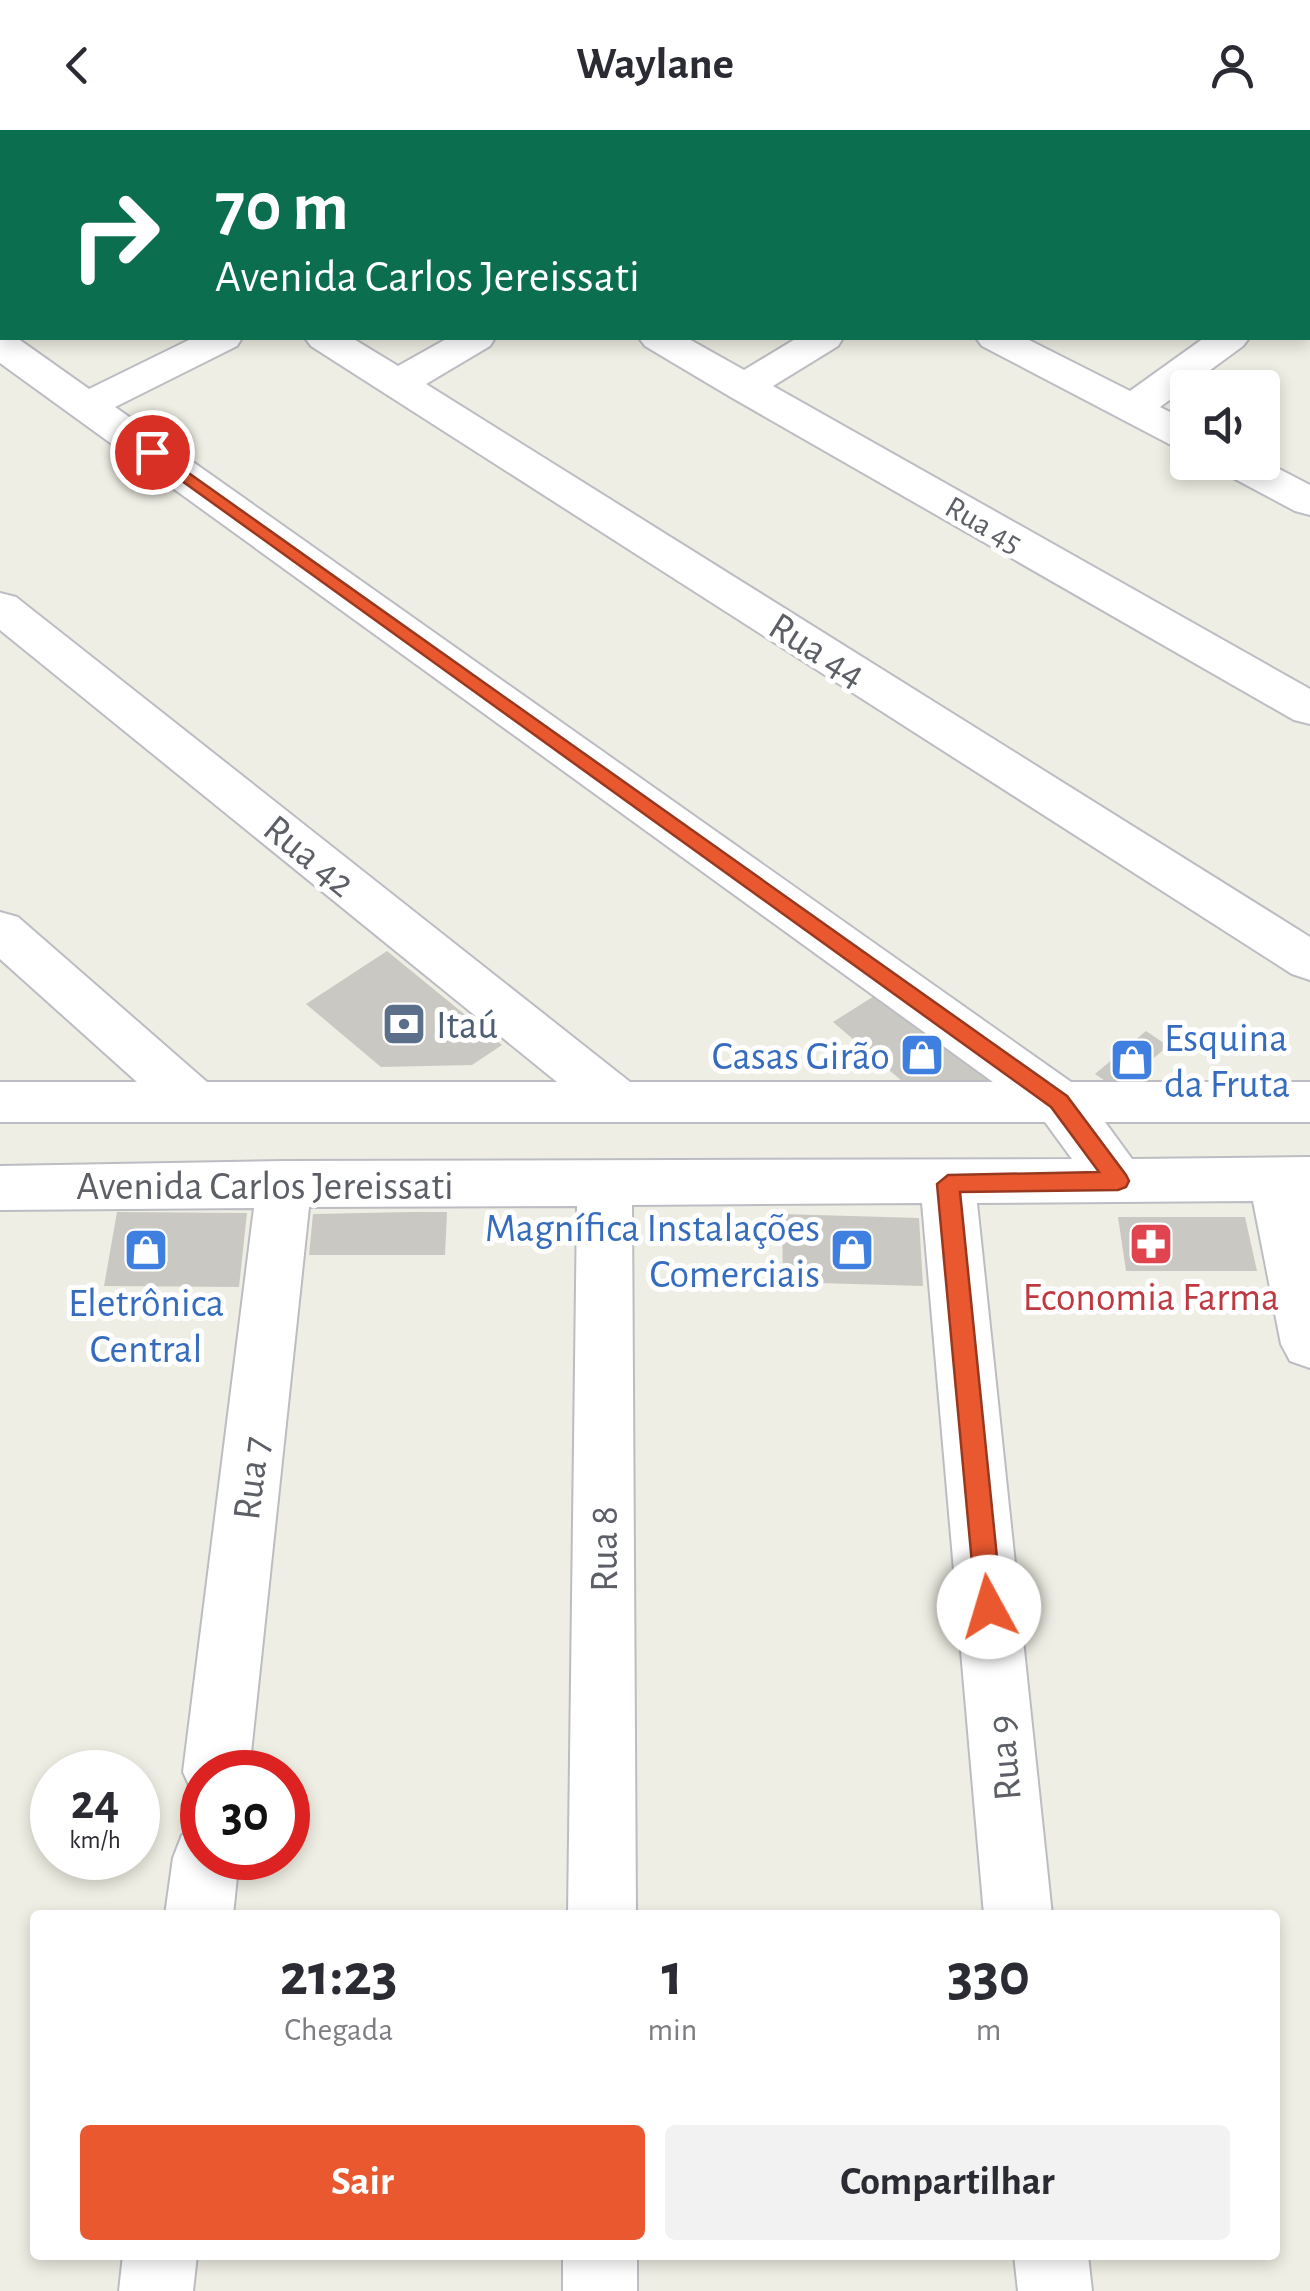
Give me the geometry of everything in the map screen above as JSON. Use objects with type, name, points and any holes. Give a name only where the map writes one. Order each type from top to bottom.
[{"type":"street","points":[[88,406],[219,340]]},
{"type":"street","name":"Rua 44","points":[[328,340],[1310,962]]},
{"type":"street","points":[[398,382],[472,340]]},
{"type":"street","name":"Rua 45","points":[[662,340],[1310,709]]},
{"type":"street","points":[[743,387],[821,340]]},
{"type":"street","points":[[1000,340],[1170,428]]},
{"type":"street","points":[[1132,408],[1226,340]]},
{"type":"street","points":[[0,344],[1059,1102],[1118,1181]]},
{"type":"street","points":[[1269,480],[1310,502]]},
{"type":"street","name":"Rua 42","points":[[0,607],[620,1103]]},
{"type":"street","points":[[0,930],[194,1102]]},
{"type":"street","name":"Avenida Carlos Jereissati","points":[[0,1102],[1310,1102]]},
{"type":"street","points":[[1293,1179],[1310,1344]]},
{"type":"street","name":"Avenida Carlos Jereissati","points":[[0,1188],[284,1183],[948,1184],[1293,1179]]},
{"type":"street","name":"Rua 7","points":[[219,1750],[284,1183]]},
{"type":"street","name":"Rua 8","points":[[602,1910],[605,1183]]},
{"type":"street","name":"Rua 9","points":[[948,1184],[1018,1910]]},
{"type":"street","points":[[200,1910],[203,1880]]},
{"type":"street","points":[[156,2291],[159,2260]]},
{"type":"street","points":[[600,2260],[600,2291]]},
{"type":"street","points":[[1051,2260],[1054,2291]]},
{"type":"building","name":"Itaú","points":[[387,951],[502,1045],[472,1065],[381,1067],[306,1004]]},
{"type":"building","name":"Casas Girão","points":[[890,986],[1014,1088],[909,1087],[833,1022]]},
{"type":"building","name":"Esquina da Fruta","points":[[1146,1031],[1168,1046],[1117,1089],[1095,1074]]},
{"type":"building","points":[[117,1212],[247,1213],[239,1287],[104,1286]]},
{"type":"building","points":[[447,1212],[445,1255],[309,1255],[313,1214]]},
{"type":"building","name":"Magnífica Instalações Comerciais","points":[[782,1214],[919,1218],[923,1286],[783,1282]]},
{"type":"building","points":[[1118,1217],[1245,1217],[1257,1271],[1126,1271]]},
{"type":"place","name":"Itaú","points":[[404,1024]]},
{"type":"place","name":"Casas Girão","points":[[922,1055]]},
{"type":"place","name":"Esquina da Fruta","points":[[1132,1060]]},
{"type":"place","name":"Economia Farma","points":[[1151,1244]]},
{"type":"place","name":"Eletrônica Central","points":[[146,1250]]},
{"type":"place","name":"Magnífica Instalações Comerciais","points":[[852,1250]]},
{"type":"route","points":[[152,452],[1059,1102],[1118,1181],[948,1184],[989,1607]]}]
